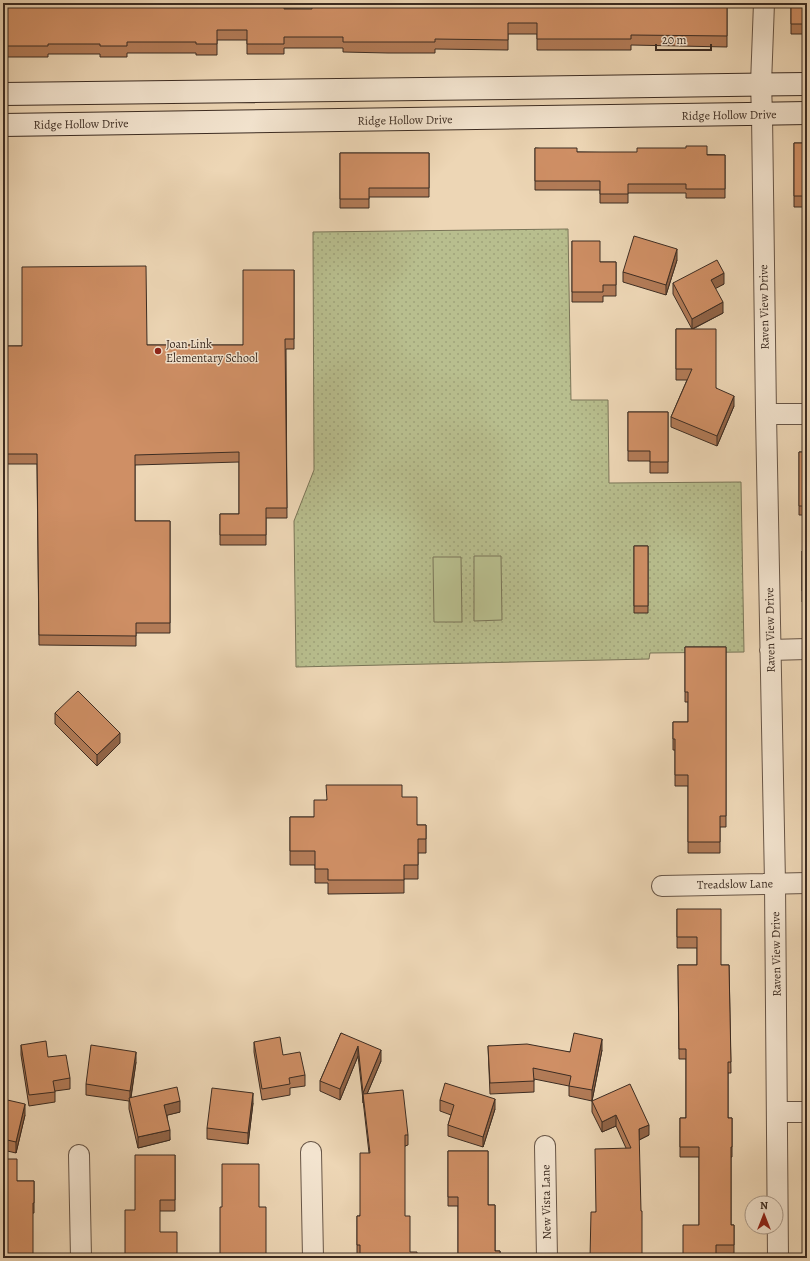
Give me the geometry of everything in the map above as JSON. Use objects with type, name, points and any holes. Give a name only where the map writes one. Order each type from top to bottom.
[{"type":"street","name":"Raven View Drive","points":[[764,3],[761,84],[775,883],[778,1258]]},
{"type":"street","points":[[3,94],[283,92],[486,87],[807,84]]},
{"type":"street","name":"Ridge Hollow Drive","points":[[3,125],[762,115],[807,113]]},
{"type":"street","points":[[766,414],[807,414]]},
{"type":"street","points":[[770,650],[807,649]]},
{"type":"street","name":"Treadslow Lane","points":[[662,886],[807,883]]},
{"type":"street","points":[[778,1112],[807,1112]]},
{"type":"street","name":"New Vista Lane","points":[[545,1146],[547,1258]]},
{"type":"street","points":[[311,1152],[313,1258]]},
{"type":"street","points":[[79,1154],[81,1258]]},
{"type":"green space","points":[[568,229],[571,400],[608,400],[609,483],[741,482],[744,652],[650,653],[649,659],[296,667],[294,521],[314,470],[313,232]]},
{"type":"green space","points":[[474,556],[501,556],[502,620],[474,621]]},
{"type":"green space","points":[[433,557],[461,557],[462,622],[434,622]]},
{"type":"building","points":[[30,3],[284,3],[284,9],[312,9],[312,3],[727,3],[727,36],[631,35],[631,39],[537,39],[537,23],[508,23],[508,40],[435,39],[435,42],[343,42],[343,37],[284,37],[284,44],[247,44],[247,30],[217,30],[217,44],[196,44],[196,42],[127,42],[127,46],[100,46],[100,44],[48,44],[48,46],[3,46],[3,5],[30,5]]},
{"type":"building","points":[[791,3],[807,3],[807,24],[791,24]]},
{"type":"building","points":[[794,143],[807,143],[807,196],[794,196]]},
{"type":"building","points":[[686,146],[707,146],[707,155],[725,155],[725,189],[686,189],[686,184],[628,184],[628,194],[600,194],[600,181],[535,181],[535,148],[577,148],[577,152],[637,152],[637,148],[686,148]]},
{"type":"building","points":[[340,153],[429,153],[429,188],[369,188],[369,199],[340,199]]},
{"type":"building","points":[[634,236],[677,249],[666,285],[623,272]]},
{"type":"building","points":[[572,241],[600,241],[600,262],[616,262],[616,285],[603,285],[603,292],[572,292]]},
{"type":"building","points":[[717,260],[724,273],[711,280],[723,302],[692,319],[673,283]]},
{"type":"building","points":[[146,266],[147,345],[243,345],[243,270],[294,270],[294,339],[285,339],[287,508],[266,508],[266,535],[220,535],[220,514],[239,514],[239,452],[135,455],[135,521],[170,521],[170,623],[136,623],[136,636],[39,635],[37,454],[3,454],[3,346],[22,346],[22,267]]},
{"type":"building","points":[[676,329],[716,329],[716,388],[734,396],[717,436],[671,417],[692,369],[676,369]]},
{"type":"building","points":[[628,412],[668,412],[668,462],[650,462],[650,451],[628,451]]},
{"type":"building","points":[[799,452],[807,452],[807,506],[799,506]]},
{"type":"building","points":[[634,546],[648,546],[648,606],[634,606]]},
{"type":"building","points":[[802,551],[807,551],[807,591],[802,591]]},
{"type":"building","points":[[685,647],[726,647],[726,816],[720,816],[720,842],[688,842],[688,775],[675,775],[675,739],[673,739],[673,722],[688,722],[688,692],[685,692]]},
{"type":"building","points":[[803,686],[807,686],[807,736],[803,736]]},
{"type":"building","points":[[78,691],[120,733],[97,755],[55,713]]},
{"type":"building","points":[[804,778],[807,778],[807,811],[804,811]]},
{"type":"building","points":[[326,785],[402,785],[402,797],[417,797],[417,825],[426,825],[426,839],[418,839],[418,865],[404,865],[404,880],[328,880],[328,869],[315,869],[315,851],[290,851],[290,817],[314,817],[314,800],[327,800]]},
{"type":"building","points":[[677,909],[721,909],[721,965],[729,965],[731,1062],[728,1062],[728,1118],[732,1118],[731,1225],[734,1225],[734,1245],[716,1245],[716,1258],[683,1258],[683,1225],[699,1225],[699,1147],[680,1147],[680,1118],[686,1118],[686,1049],[679,1049],[678,965],[697,965],[697,937],[677,937]]},
{"type":"building","points":[[807,917],[807,957],[806,957]]},
{"type":"building","points":[[341,1033],[381,1050],[363,1093],[358,1046],[340,1089],[320,1081]]},
{"type":"building","points":[[574,1033],[602,1039],[592,1090],[569,1086],[571,1076],[533,1068],[534,1081],[490,1083],[488,1046],[527,1044],[570,1052]]},
{"type":"building","points":[[280,1037],[283,1055],[300,1052],[305,1075],[289,1078],[290,1084],[262,1089],[254,1042]]},
{"type":"building","points":[[46,1041],[48,1057],[66,1055],[70,1078],[53,1081],[55,1092],[29,1095],[21,1045]]},
{"type":"building","points":[[91,1045],[136,1052],[130,1091],[86,1084]]},
{"type":"building","points":[[445,1083],[495,1099],[483,1137],[448,1125],[454,1105],[440,1100]]},
{"type":"building","points":[[630,1084],[649,1125],[639,1129],[642,1258],[590,1258],[591,1212],[596,1212],[595,1149],[631,1148],[616,1115],[602,1122],[592,1101]]},
{"type":"building","points":[[177,1087],[180,1101],[164,1105],[170,1130],[138,1137],[129,1098]]},
{"type":"building","points":[[212,1088],[253,1093],[248,1133],[207,1128]]},
{"type":"building","points":[[403,1090],[408,1135],[405,1135],[405,1216],[410,1216],[410,1252],[417,1252],[417,1258],[360,1258],[360,1245],[357,1245],[357,1216],[360,1216],[360,1153],[370,1153],[363,1094]]},
{"type":"building","points":[[3,1099],[25,1104],[16,1142],[3,1139]]},
{"type":"building","points":[[448,1151],[488,1151],[488,1205],[495,1205],[495,1251],[500,1251],[500,1258],[458,1258],[458,1197],[448,1197]]},
{"type":"building","points":[[135,1155],[175,1155],[175,1200],[160,1200],[160,1232],[177,1232],[177,1258],[125,1258],[125,1210],[135,1210]]},
{"type":"building","points":[[3,1159],[17,1159],[17,1181],[34,1181],[33,1258],[3,1258]]},
{"type":"building","points":[[222,1164],[259,1164],[259,1207],[266,1207],[266,1258],[220,1258]]},
{"type":"place","name":"Joan Link Elementary School","points":[[158,351]]}]
